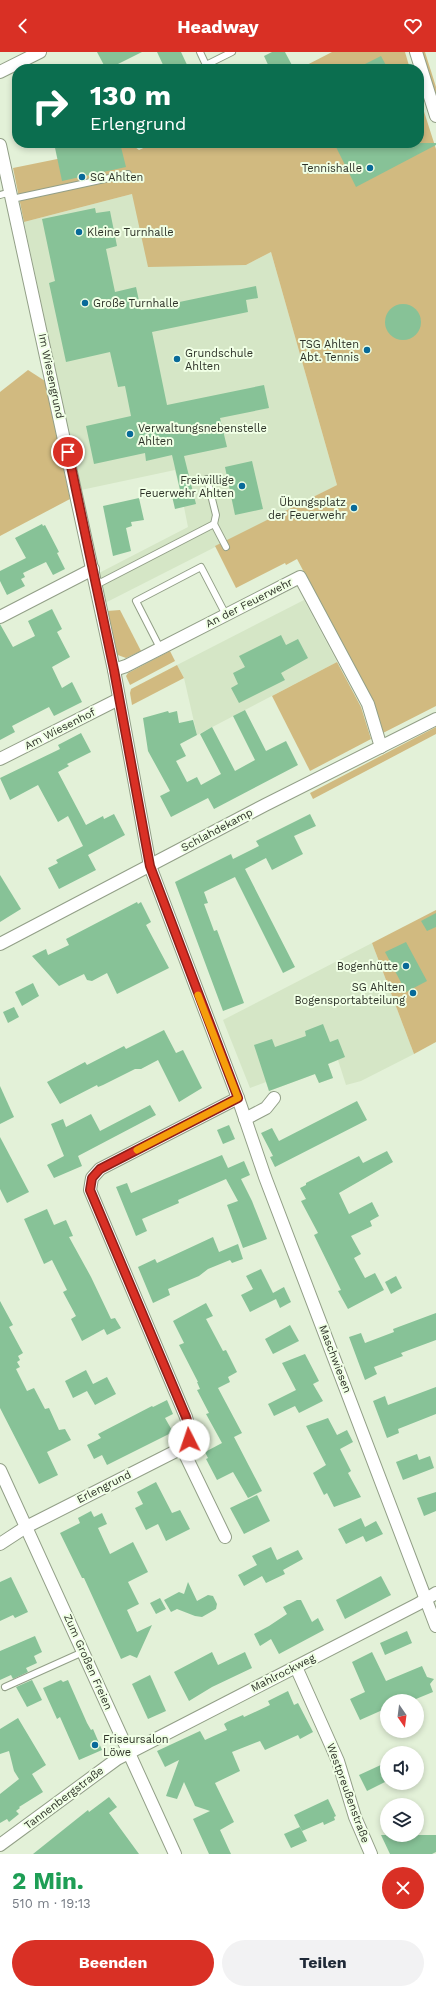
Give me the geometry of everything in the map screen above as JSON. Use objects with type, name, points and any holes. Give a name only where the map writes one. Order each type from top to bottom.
[{"type":"street","points":[[16,64],[40,52]]},
{"type":"street","points":[[416,52],[420,64]]},
{"type":"street","points":[[0,72],[12,66]]},
{"type":"street","points":[[424,78],[436,116]]},
{"type":"street","name":"Im Wiesengrund","points":[[0,145],[8,195],[114,670],[150,866]]},
{"type":"street","points":[[0,617],[92,569]]},
{"type":"street","name":"An der Feuerwehr","points":[[114,670],[126,666],[300,577],[368,704],[381,747]]},
{"type":"street","name":"Am Wiesenhof","points":[[0,759],[119,699]]},
{"type":"street","name":"Schlahdekamp","points":[[0,944],[436,719]]},
{"type":"street","name":"Maschwiesen","points":[[150,866],[238,1098],[265,1177],[436,1626]]},
{"type":"street","points":[[224,1537],[182,1448],[189,1440],[190,1435],[186,1417],[90,1190],[92,1178],[100,1169],[238,1098]]},
{"type":"street","points":[[245,1119],[258,1114],[266,1108],[274,1098]]},
{"type":"street","name":"Erlengrund","points":[[0,1544],[26,1527],[182,1448]]},
{"type":"street","name":"Zum Großen Freien","points":[[0,1470],[175,1854]]},
{"type":"street","name":"Mahlrockweg","points":[[128,1752],[296,1667],[436,1593]]},
{"type":"street","name":"Westpreußenstraße","points":[[296,1667],[338,1761],[355,1817],[371,1854]]},
{"type":"street","name":"Tannenbergstraße","points":[[0,1845],[112,1762],[128,1752]]},
{"type":"lane","points":[[200,52],[206,64]]},
{"type":"lane","points":[[208,64],[232,52]]},
{"type":"lane","points":[[8,195],[128,174]]},
{"type":"lane","points":[[207,479],[216,515],[214,524],[226,547]]},
{"type":"lane","points":[[96,585],[214,524]]},
{"type":"lane","points":[[160,648],[136,601],[201,567],[226,615]]},
{"type":"lane","points":[[5,1687],[83,1652]]},
{"type":"shaded area","points":[[332,52],[405,52],[409,64],[309,64]]},
{"type":"shaded area","points":[[422,52],[425,52],[436,87],[436,97]]},
{"type":"shaded area","name":"TSG Ahlten Abt. Tennis","points":[[424,112],[436,149],[436,706],[383,733],[373,702],[297,559],[286,565],[285,563],[236,588],[215,546],[337,485],[271,252],[246,265],[148,267],[132,194],[24,222],[13,168],[111,148],[136,148],[139,150],[143,148],[424,148]]},
{"type":"shaded area","name":"Grundschule Ahlten","points":[[132,194],[246,265],[271,252],[337,485],[105,603],[99,573],[188,527],[184,507],[175,470],[81,490],[24,222]]},
{"type":"shaded area","points":[[28,370],[45,381],[70,499],[0,536],[0,392]]},
{"type":"shaded area","points":[[304,600],[337,662],[197,735],[184,678],[177,665]]},
{"type":"shaded area","points":[[120,610],[141,651],[126,658],[115,654],[107,611]]},
{"type":"shaded area","points":[[170,651],[175,661],[130,685],[126,676],[128,673]]},
{"type":"shaded area","points":[[337,662],[361,707],[371,739],[310,771],[272,696]]},
{"type":"shaded area","points":[[177,665],[184,678],[132,705],[130,693],[131,689]]},
{"type":"shaded area","points":[[436,727],[436,734],[313,799],[310,793]]},
{"type":"shaded area","name":"SG Ahlten Bogensportabteilung","points":[[436,910],[436,1042],[414,1054],[372,943]]},
{"type":"shaded area","points":[[372,943],[414,1054],[361,1081],[346,1085],[338,1060],[328,1064],[333,1078],[319,1083],[315,1074],[269,1091],[266,1082],[250,1088],[223,1020]]},
{"type":"building","points":[[97,52],[142,52],[118,64],[103,64]]},
{"type":"building","points":[[157,52],[181,52],[187,64],[163,64]]},
{"type":"building","points":[[272,52],[285,52],[291,64],[268,64],[264,56]]},
{"type":"building","points":[[381,56],[385,64],[365,64]]},
{"type":"building","name":"Tennishalle","points":[[424,143],[436,143],[436,145],[356,187],[336,148],[424,148]]},
{"type":"building","points":[[55,148],[121,148],[126,167],[62,181]]},
{"type":"building","points":[[95,208],[96,213],[110,211],[117,246],[106,249],[115,292],[136,287],[141,310],[256,286],[258,298],[246,300],[248,312],[152,332],[167,405],[264,385],[269,408],[220,418],[227,447],[184,456],[196,504],[175,509],[172,496],[181,494],[172,455],[146,461],[145,453],[94,464],[86,426],[131,416],[125,386],[118,387],[110,352],[66,362],[49,283],[55,281],[42,219]]},
{"type":"building","points":[[406,304],[416,309],[420,315],[420,329],[416,335],[410,339],[400,340],[390,335],[386,329],[385,319],[390,309],[396,305]]},
{"type":"building","name":"Freiwillige Feuerwehr Ahlten","points":[[252,461],[263,509],[235,515],[225,467]]},
{"type":"building","points":[[139,498],[144,520],[131,522],[132,526],[126,528],[131,551],[113,556],[103,506]]},
{"type":"building","points":[[42,524],[43,526],[45,525],[59,552],[57,553],[65,569],[53,575],[46,562],[23,573],[25,577],[21,579],[25,586],[7,595],[0,581],[0,571],[26,558],[15,538]]},
{"type":"building","points":[[52,609],[62,629],[57,632],[70,657],[52,667],[62,688],[72,682],[82,702],[54,716],[49,707],[12,726],[15,732],[0,740],[0,624],[13,647],[35,636],[28,621]]},
{"type":"building","points":[[281,635],[286,645],[298,639],[308,658],[281,673],[285,680],[239,703],[231,688],[238,684],[233,673],[245,667],[239,656]]},
{"type":"building","points":[[245,710],[266,751],[286,741],[298,765],[214,809],[208,798],[171,817],[160,796],[170,791],[148,751],[143,718],[168,711],[169,713],[177,711],[179,723],[193,720],[197,735],[180,744],[186,756],[176,761],[187,782],[197,777],[201,785],[221,774],[200,734],[212,727],[235,771],[255,760],[233,716]]},
{"type":"building","points":[[81,733],[91,752],[67,764],[69,766],[58,772],[86,825],[103,816],[104,819],[114,814],[125,835],[88,855],[96,870],[59,889],[48,868],[58,863],[56,860],[83,846],[68,816],[58,822],[38,785],[10,800],[0,778],[60,749],[58,745]]},
{"type":"building","points":[[310,814],[316,826],[294,836],[303,854],[272,870],[266,858],[245,869],[295,967],[283,973],[235,877],[204,892],[208,903],[204,904],[214,931],[217,930],[244,1003],[223,1011],[175,882],[231,854],[233,859],[259,846],[256,841]]},
{"type":"building","points":[[0,875],[21,909],[0,922]]},
{"type":"building","points":[[137,902],[138,904],[141,902],[151,922],[146,925],[169,968],[117,994],[107,973],[92,981],[87,980],[84,974],[59,986],[32,956],[46,949],[48,955],[69,945],[66,939]]},
{"type":"building","points":[[436,913],[436,927],[427,931],[421,921]]},
{"type":"building","name":"Bogenhütte","points":[[406,942],[427,981],[406,992],[385,952]]},
{"type":"building","points":[[33,983],[39,996],[22,1006],[15,992]]},
{"type":"building","points":[[14,1007],[19,1017],[8,1023],[3,1012]]},
{"type":"building","points":[[323,1024],[330,1042],[338,1039],[345,1057],[328,1064],[333,1078],[319,1083],[315,1074],[269,1091],[254,1045],[272,1039],[275,1047],[306,1036],[305,1031]]},
{"type":"building","points":[[164,1030],[176,1053],[183,1050],[202,1088],[179,1102],[158,1060],[141,1069],[135,1069],[103,1085],[98,1087],[97,1085],[60,1104],[47,1082],[85,1062],[87,1065],[124,1046],[126,1049]]},
{"type":"building","points":[[0,1086],[14,1117],[0,1124]]},
{"type":"building","points":[[357,1101],[367,1120],[275,1167],[270,1157],[273,1156],[261,1133],[272,1128],[279,1141]]},
{"type":"building","points":[[150,1105],[156,1115],[78,1156],[82,1166],[54,1178],[47,1165],[64,1156],[51,1124],[63,1119],[66,1127],[91,1114],[100,1131]]},
{"type":"building","points":[[229,1125],[235,1139],[223,1144],[217,1130]]},
{"type":"building","points":[[0,1137],[29,1192],[7,1203],[0,1189]]},
{"type":"building","points":[[387,1151],[393,1162],[339,1193],[349,1214],[372,1202],[379,1216],[370,1221],[372,1226],[351,1236],[361,1254],[354,1258],[365,1278],[375,1273],[384,1290],[348,1309],[338,1291],[341,1290],[314,1235],[318,1233],[301,1201],[306,1199],[300,1188],[306,1185],[306,1183],[359,1156],[363,1163]]},
{"type":"building","points":[[222,1155],[228,1168],[244,1161],[250,1175],[241,1179],[252,1201],[267,1239],[243,1248],[227,1205],[238,1201],[226,1179],[178,1200],[179,1203],[142,1219],[147,1231],[136,1236],[116,1187],[127,1183],[131,1193]]},
{"type":"building","points":[[47,1209],[54,1225],[66,1220],[73,1236],[69,1237],[91,1277],[111,1319],[115,1318],[121,1328],[107,1335],[104,1329],[82,1341],[71,1319],[76,1316],[63,1292],[67,1290],[52,1260],[44,1264],[24,1219]]},
{"type":"building","points":[[213,1237],[219,1252],[238,1244],[243,1259],[232,1263],[230,1260],[208,1269],[199,1276],[168,1289],[170,1295],[153,1303],[138,1267],[155,1259],[157,1263]]},
{"type":"building","points":[[261,1269],[273,1293],[284,1287],[291,1302],[280,1308],[276,1299],[250,1312],[241,1295],[253,1289],[246,1276]]},
{"type":"building","points":[[396,1276],[402,1288],[391,1294],[385,1282]]},
{"type":"building","points":[[0,1301],[13,1325],[9,1327],[23,1353],[18,1356],[20,1360],[17,1362],[20,1367],[16,1369],[27,1391],[34,1388],[45,1409],[49,1408],[59,1430],[65,1429],[71,1440],[47,1452],[58,1475],[39,1484],[0,1408]]},
{"type":"building","points":[[206,1303],[213,1316],[206,1319],[223,1351],[226,1350],[237,1372],[228,1377],[230,1382],[218,1388],[242,1433],[234,1437],[262,1491],[248,1498],[233,1472],[217,1480],[206,1459],[208,1458],[205,1452],[222,1443],[206,1414],[209,1413],[197,1390],[200,1389],[198,1382],[179,1345],[184,1343],[173,1321]]},
{"type":"building","points":[[436,1313],[436,1340],[401,1353],[403,1356],[374,1367],[377,1374],[365,1380],[349,1337],[361,1333],[365,1343],[394,1332],[393,1329]]},
{"type":"building","points":[[290,1325],[299,1341],[273,1354],[265,1339]]},
{"type":"building","points":[[305,1354],[319,1381],[313,1384],[323,1401],[299,1413],[295,1406],[274,1416],[268,1404],[296,1390],[282,1363]]},
{"type":"building","points":[[86,1370],[93,1384],[107,1377],[116,1394],[95,1405],[87,1391],[73,1398],[65,1381]]},
{"type":"building","points":[[436,1387],[436,1414],[398,1429],[399,1433],[387,1438],[373,1401],[385,1396],[388,1405]]},
{"type":"building","points":[[167,1400],[173,1414],[165,1418],[173,1432],[107,1465],[102,1455],[94,1459],[87,1445],[101,1438],[98,1434],[152,1406],[153,1407]]},
{"type":"building","points":[[328,1418],[337,1435],[347,1430],[353,1442],[340,1449],[351,1471],[348,1473],[361,1497],[334,1507],[327,1493],[324,1495],[313,1473],[326,1465],[306,1426]]},
{"type":"building","points":[[417,1454],[419,1460],[430,1456],[434,1468],[403,1480],[396,1462]]},
{"type":"building","points":[[156,1482],[172,1513],[180,1510],[190,1529],[166,1541],[158,1524],[146,1530],[135,1508],[143,1504],[137,1492]]},
{"type":"building","points":[[436,1492],[436,1511],[424,1516],[417,1498]]},
{"type":"building","points":[[257,1495],[270,1521],[244,1534],[230,1508]]},
{"type":"building","points":[[91,1511],[94,1517],[102,1513],[107,1524],[98,1528],[110,1554],[133,1542],[148,1572],[128,1582],[139,1604],[127,1610],[137,1632],[152,1625],[137,1658],[130,1655],[121,1659],[84,1578],[82,1578],[60,1533],[80,1523],[78,1518]]},
{"type":"building","points":[[361,1518],[365,1527],[376,1521],[383,1534],[366,1542],[363,1536],[346,1544],[338,1529]]},
{"type":"building","points":[[271,1547],[277,1560],[298,1550],[303,1559],[283,1570],[285,1574],[266,1583],[262,1576],[244,1586],[238,1575],[257,1565],[252,1556]]},
{"type":"building","points":[[381,1576],[391,1595],[345,1619],[336,1600]]},
{"type":"building","points":[[11,1577],[28,1612],[15,1618],[13,1615],[0,1621],[0,1582]]},
{"type":"building","points":[[188,1582],[197,1601],[208,1595],[213,1596],[217,1604],[216,1609],[202,1617],[177,1609],[171,1612],[164,1600],[179,1592],[184,1594]]},
{"type":"building","points":[[160,1598],[166,1609],[156,1614],[150,1603]]},
{"type":"building","points":[[297,1600],[301,1600],[312,1622],[318,1618],[324,1630],[279,1654],[271,1639],[260,1646],[254,1634],[287,1614],[283,1607]]},
{"type":"building","points":[[407,1631],[412,1643],[385,1655],[380,1643]]},
{"type":"building","points":[[35,1636],[42,1652],[34,1656],[37,1663],[26,1668],[28,1672],[13,1679],[11,1675],[0,1680],[0,1651]]},
{"type":"building","points":[[212,1652],[218,1665],[245,1652],[252,1668],[212,1687],[189,1701],[174,1672]]},
{"type":"building","points":[[372,1652],[386,1681],[422,1666],[427,1677],[434,1679],[430,1684],[433,1692],[424,1696],[424,1694],[380,1694],[380,1711],[360,1720],[350,1699],[365,1692],[352,1662]]},
{"type":"building","points":[[150,1675],[166,1711],[148,1719],[132,1684]]},
{"type":"building","points":[[32,1680],[42,1700],[27,1707],[16,1687]]},
{"type":"building","points":[[61,1680],[63,1682],[68,1680],[87,1723],[91,1730],[93,1729],[102,1750],[79,1760],[60,1717],[57,1719],[43,1688]]},
{"type":"building","points":[[288,1691],[294,1705],[298,1703],[313,1732],[300,1739],[298,1735],[265,1750],[260,1741],[232,1752],[240,1771],[215,1783],[234,1822],[220,1830],[231,1854],[209,1854],[193,1819],[210,1811],[195,1806],[184,1782],[177,1799],[166,1796],[179,1760],[165,1767],[157,1751],[200,1731],[205,1740],[227,1730],[224,1724],[227,1722],[243,1715],[244,1717],[270,1705],[268,1701]]},
{"type":"building","points":[[18,1718],[46,1765],[32,1774],[43,1792],[19,1807],[20,1808],[16,1811],[19,1814],[9,1822],[7,1819],[0,1823],[0,1794],[19,1779],[14,1771],[9,1751],[0,1754],[0,1729]]},
{"type":"building","points":[[380,1765],[380,1784],[367,1791],[359,1775]]},
{"type":"building","points":[[109,1797],[117,1807],[109,1813],[139,1854],[33,1854],[88,1810],[89,1812]]},
{"type":"building","points":[[328,1799],[336,1816],[334,1817],[335,1820],[324,1825],[323,1822],[302,1831],[294,1815]]},
{"type":"building","points":[[300,1827],[307,1841],[291,1848],[284,1834]]},
{"type":"building","points":[[424,1835],[436,1835],[436,1852],[432,1854],[390,1854],[384,1842],[424,1842]]},
{"type":"slow traffic","points":[[137,1150],[238,1098],[198,995]]},
{"type":"place","name":"Tennishalle","points":[[370,168]]},
{"type":"place","name":"SG Ahlten","points":[[82,177]]},
{"type":"place","name":"Kleine Turnhalle","points":[[79,232]]},
{"type":"place","name":"Große Turnhalle","points":[[85,303]]},
{"type":"place","name":"TSG Ahlten Abt. Tennis","points":[[367,350]]},
{"type":"place","name":"Grundschule Ahlten","points":[[177,359]]},
{"type":"place","name":"Verwaltungsnebenstelle Ahlten","points":[[130,434]]},
{"type":"place","name":"Freiwillige Feuerwehr Ahlten","points":[[242,486]]},
{"type":"place","name":"Übungsplatz der Feuerwehr","points":[[354,508]]},
{"type":"place","name":"Bogenhütte","points":[[406,966]]},
{"type":"place","name":"SG Ahlten Bogensportabteilung","points":[[413,993]]},
{"type":"place","name":"Friseursalon Löwe","points":[[95,1745]]},
{"type":"route","points":[[68,452],[123,715],[150,866],[238,1098],[100,1169],[92,1178],[90,1190],[186,1417],[190,1430],[189,1440]]}]
